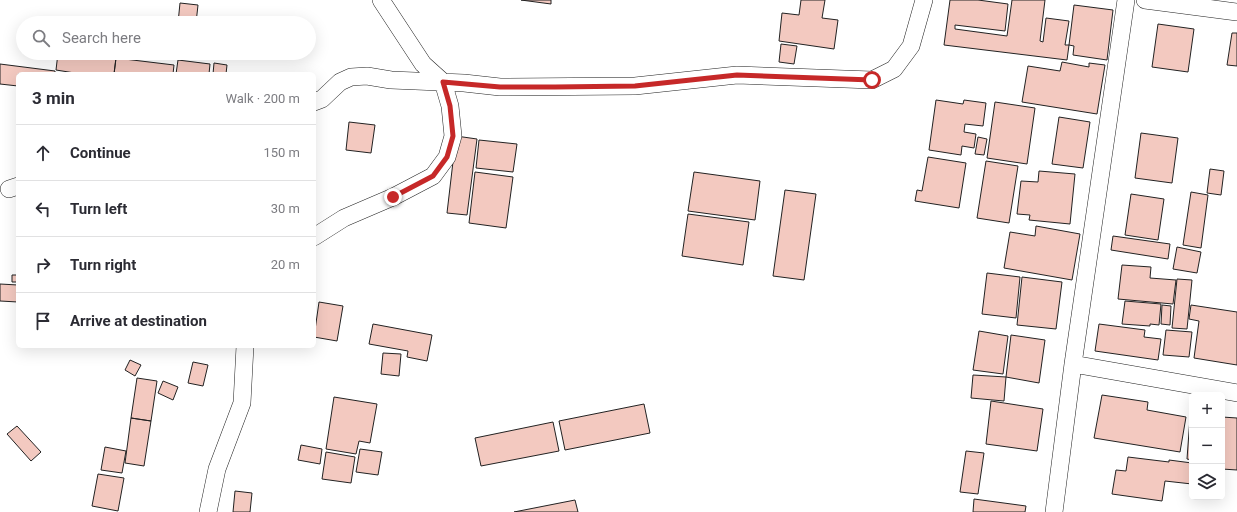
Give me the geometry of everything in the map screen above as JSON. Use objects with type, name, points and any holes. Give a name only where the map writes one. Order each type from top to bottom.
[{"type":"street","points":[[316,236],[344,218],[393,197],[433,176],[447,157],[453,136],[450,106],[443,82],[423,64],[381,0]]},
{"type":"street","points":[[316,101],[322,99],[340,82],[351,77],[367,76],[391,80],[443,82],[500,87],[635,86],[737,75],[872,80],[894,69],[911,46],[924,0]]},
{"type":"street","points":[[1054,512],[1073,364],[1126,0]]},
{"type":"street","points":[[1145,0],[1237,12]]},
{"type":"street","points":[[208,512],[217,469],[242,403],[245,348]]},
{"type":"street","points":[[1073,364],[1237,393]]},
{"type":"building","points":[[521,0],[551,0],[551,4]]},
{"type":"building","points":[[801,0],[825,0],[822,18],[838,20],[834,49],[779,41],[782,13],[799,15]]},
{"type":"building","points":[[950,0],[978,0],[1008,4],[1005,31],[955,25],[955,29],[1007,36],[1012,0],[1045,0],[1040,41],[1043,42],[1046,18],[1069,21],[1065,45],[1069,45],[1067,60],[944,45]]},
{"type":"building","points":[[180,3],[198,5],[197,16],[179,16]]},
{"type":"building","points":[[1074,5],[1113,10],[1107,60],[1073,55],[1074,46],[1069,45]]},
{"type":"building","points":[[1158,24],[1194,29],[1188,72],[1152,67]]},
{"type":"building","points":[[1232,33],[1237,33],[1237,66],[1227,65]]},
{"type":"building","points":[[781,44],[797,46],[794,64],[779,62]]},
{"type":"building","points":[[57,60],[116,60],[114,72],[68,72],[56,70]]},
{"type":"building","points":[[116,60],[133,60],[174,65],[173,72],[114,72]]},
{"type":"building","points":[[178,60],[210,64],[209,72],[176,72]]},
{"type":"building","points":[[1062,62],[1089,67],[1089,63],[1105,65],[1097,114],[1022,102],[1028,66],[1060,71]]},
{"type":"building","points":[[214,63],[227,65],[226,72],[213,72]]},
{"type":"building","points":[[0,64],[55,71],[16,72],[16,86],[0,84]]},
{"type":"building","points":[[936,100],[963,104],[964,100],[986,103],[983,126],[965,124],[964,132],[976,134],[974,148],[962,146],[961,155],[929,150]]},
{"type":"building","points":[[995,102],[1035,108],[1027,164],[987,158]]},
{"type":"building","points":[[1059,117],[1090,122],[1083,168],[1052,164]]},
{"type":"building","points":[[349,122],[375,125],[371,153],[346,150]]},
{"type":"building","points":[[1141,133],[1178,138],[1172,183],[1135,178]]},
{"type":"building","points":[[456,136],[477,139],[467,215],[447,213]]},
{"type":"building","points":[[978,137],[987,139],[984,155],[975,154]]},
{"type":"building","points":[[479,140],[517,144],[513,172],[476,168]]},
{"type":"building","points":[[928,157],[966,163],[959,208],[915,201],[917,190],[922,191]]},
{"type":"building","points":[[986,161],[1018,166],[1009,223],[977,218]]},
{"type":"building","points":[[1210,169],[1224,171],[1221,195],[1207,193]]},
{"type":"building","points":[[1039,171],[1075,174],[1070,224],[1029,220],[1030,215],[1017,214],[1021,181],[1038,182]]},
{"type":"building","points":[[475,172],[513,177],[506,228],[469,223]]},
{"type":"building","points":[[694,172],[760,181],[755,220],[688,211]]},
{"type":"building","points":[[785,190],[816,194],[804,280],[773,276]]},
{"type":"building","points":[[1191,192],[1208,195],[1201,248],[1183,245]]},
{"type":"building","points":[[1131,194],[1164,199],[1158,240],[1125,235]]},
{"type":"building","points":[[688,214],[749,222],[743,265],[682,256]]},
{"type":"building","points":[[1036,226],[1080,234],[1072,280],[1004,268],[1010,232],[1035,236]]},
{"type":"building","points":[[1113,236],[1170,244],[1168,259],[1111,250]]},
{"type":"building","points":[[1177,247],[1201,252],[1197,273],[1173,269]]},
{"type":"building","points":[[1122,265],[1151,267],[1150,278],[1176,280],[1173,304],[1118,299]]},
{"type":"building","points":[[987,273],[1020,277],[1016,318],[982,314]]},
{"type":"building","points":[[12,275],[16,275],[16,282],[12,282]]},
{"type":"building","points":[[1022,277],[1062,282],[1056,329],[1017,325]]},
{"type":"building","points":[[1177,279],[1192,280],[1187,329],[1172,328]]},
{"type":"building","points":[[0,284],[16,285],[16,302],[0,301]]},
{"type":"building","points":[[1125,301],[1161,304],[1159,325],[1150,324],[1150,326],[1122,324]]},
{"type":"building","points":[[319,302],[343,306],[337,341],[316,337],[316,323]]},
{"type":"building","points":[[1162,305],[1171,306],[1170,325],[1161,324]]},
{"type":"building","points":[[1191,305],[1237,312],[1237,365],[1194,358],[1199,321],[1189,319]]},
{"type":"building","points":[[373,324],[432,335],[427,361],[407,357],[408,351],[369,344]]},
{"type":"building","points":[[1099,324],[1145,330],[1144,337],[1161,339],[1158,360],[1095,351]]},
{"type":"building","points":[[1166,330],[1192,332],[1189,357],[1163,355]]},
{"type":"building","points":[[979,331],[1008,336],[1003,374],[973,370]]},
{"type":"building","points":[[1011,335],[1045,340],[1039,383],[1006,377]]},
{"type":"building","points":[[383,353],[401,354],[399,376],[381,374]]},
{"type":"building","points":[[130,360],[141,365],[135,376],[125,370]]},
{"type":"building","points":[[193,362],[208,365],[203,386],[188,383]]},
{"type":"building","points":[[973,375],[1006,377],[1004,401],[971,398]]},
{"type":"building","points":[[137,378],[157,381],[151,421],[131,418]]},
{"type":"building","points":[[163,381],[178,387],[173,400],[158,393]]},
{"type":"building","points":[[1102,395],[1148,402],[1147,410],[1186,417],[1180,452],[1094,438]]},
{"type":"building","points":[[334,397],[377,404],[370,443],[359,441],[356,454],[326,449]]},
{"type":"building","points":[[991,401],[1043,409],[1037,451],[986,444]]},
{"type":"building","points":[[644,404],[650,433],[565,450],[559,421]]},
{"type":"building","points":[[1225,417],[1237,418],[1237,470],[1225,469]]},
{"type":"building","points":[[131,418],[151,421],[144,466],[125,463]]},
{"type":"building","points":[[553,422],[559,451],[481,466],[475,438]]},
{"type":"building","points":[[17,426],[41,452],[31,461],[7,434]]},
{"type":"building","points":[[1189,432],[1189,459],[1187,459]]},
{"type":"building","points":[[301,445],[322,449],[320,464],[298,460]]},
{"type":"building","points":[[105,447],[126,451],[122,473],[101,470]]},
{"type":"building","points":[[360,449],[382,452],[378,475],[356,472]]},
{"type":"building","points":[[966,451],[984,453],[978,494],[960,492]]},
{"type":"building","points":[[326,452],[355,457],[351,483],[322,479]]},
{"type":"building","points":[[1128,457],[1169,462],[1169,460],[1189,463],[1189,484],[1165,481],[1162,501],[1112,494],[1116,470],[1126,471]]},
{"type":"building","points":[[98,474],[124,478],[118,511],[92,506]]},
{"type":"building","points":[[235,491],[252,493],[250,512],[233,512]]},
{"type":"building","points":[[974,499],[1026,506],[1025,512],[973,512]]},
{"type":"building","points":[[575,500],[578,512],[514,512]]},
{"type":"route","points":[[393,197],[433,176],[447,157],[453,136],[450,106],[443,82],[500,87],[635,86],[737,75],[872,80]]}]
